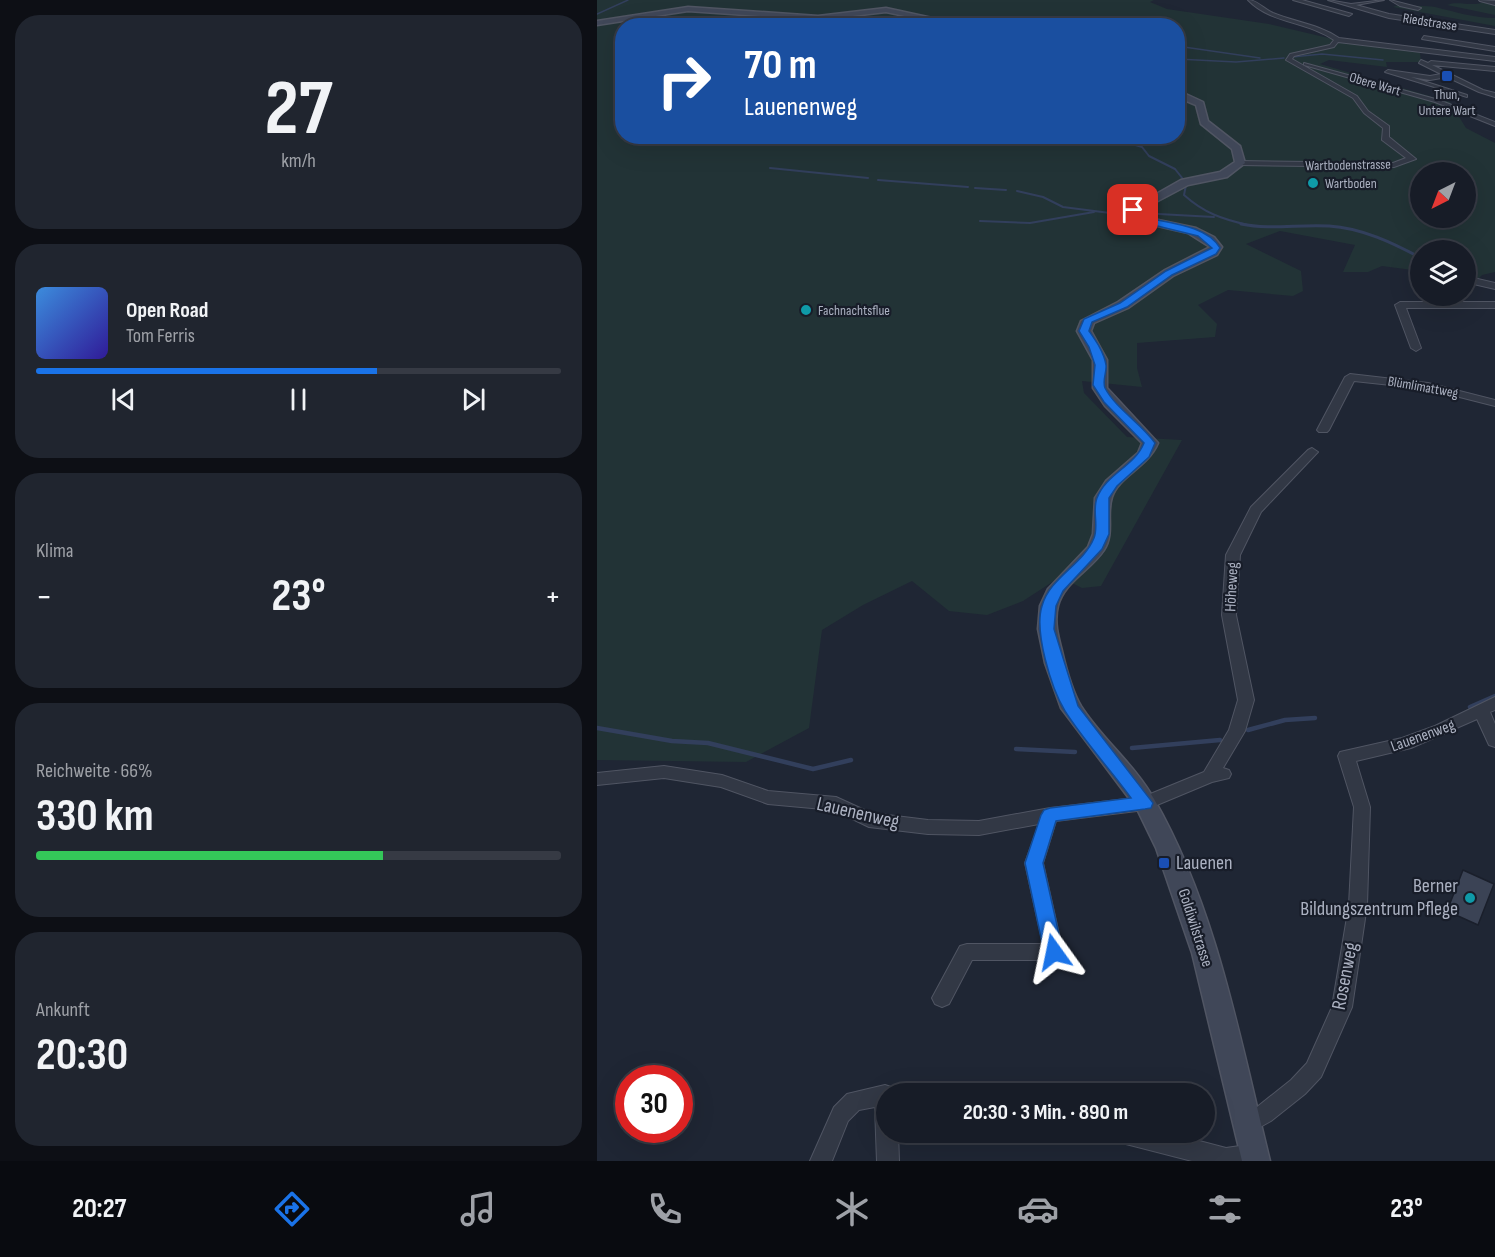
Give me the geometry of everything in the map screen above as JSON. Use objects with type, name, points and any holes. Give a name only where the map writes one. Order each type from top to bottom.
[{"type":"street","points":[[1251,0],[1262,9],[1321,30],[1337,40],[1495,59]]},
{"type":"street","points":[[1296,0],[1359,16],[1389,16]]},
{"type":"street","name":"Riedstrasse","points":[[1331,0],[1389,16],[1495,33]]},
{"type":"street","points":[[1345,5],[1381,0]]},
{"type":"street","points":[[1393,0],[1400,5],[1418,8]]},
{"type":"street","points":[[1482,0],[1495,3]]},
{"type":"street","points":[[751,4],[794,15],[838,16]]},
{"type":"street","points":[[624,18],[688,9],[797,18],[838,16],[874,10],[897,11],[929,18]]},
{"type":"street","points":[[597,23],[615,20]]},
{"type":"street","points":[[1424,38],[1495,49]]},
{"type":"street","points":[[1289,60],[1291,55],[1332,45],[1337,40]]},
{"type":"street","points":[[1415,48],[1421,53],[1421,62]]},
{"type":"street","name":"Obere Wart","points":[[1289,60],[1460,110],[1495,124]]},
{"type":"street","name":"Wartbodenstrasse","points":[[1240,163],[1394,165],[1412,159],[1385,138],[1387,127],[1385,124],[1366,112],[1355,98],[1289,60]]},
{"type":"street","points":[[1421,62],[1495,69]]},
{"type":"street","points":[[1421,62],[1495,94]]},
{"type":"street","points":[[1448,75],[1430,78],[1388,72],[1465,96]]},
{"type":"street","points":[[1185,97],[1200,104],[1205,122],[1236,148],[1240,163]]},
{"type":"street","name":"Obere Wart","points":[[1460,110],[1495,114]]},
{"type":"street","name":"Goldiwilstrasse","points":[[1240,163],[1223,175],[1185,182],[1133,210],[1134,216],[1140,219],[1201,234],[1212,241],[1216,248],[1213,252],[1169,273],[1123,305],[1088,321],[1084,331],[1095,347],[1101,365],[1098,385],[1108,400],[1140,430],[1150,443],[1145,455],[1112,484],[1103,498],[1102,534],[1096,549],[1057,589],[1049,606],[1047,629],[1055,663],[1071,708],[1145,803],[1168,848],[1205,953],[1255,1158]]},
{"type":"street","points":[[1476,282],[1495,286]]},
{"type":"street","points":[[1416,348],[1400,305],[1495,305]]},
{"type":"street","name":"Blümlimattweg","points":[[1323,430],[1350,377],[1428,386],[1495,402]]},
{"type":"street","name":"Höheweg","points":[[1217,775],[1236,731],[1246,700],[1229,615],[1233,555],[1255,510],[1312,452]]},
{"type":"street","points":[[1488,707],[1495,741]]},
{"type":"street","name":"Lauenenweg","points":[[1346,756],[1375,753],[1432,735],[1488,707]]},
{"type":"street","name":"Rosenweg","points":[[1246,1124],[1290,1094],[1314,1070],[1342,1007],[1358,905],[1362,807],[1346,756]]},
{"type":"street","name":"Lauenenweg","points":[[597,779],[664,771],[722,781],[768,797],[836,804],[869,820],[928,827],[979,828],[1050,815],[1145,803],[1217,775]]},
{"type":"street","points":[[942,998],[967,952],[1054,952],[1034,863],[1050,815]]},
{"type":"street","points":[[821,1161],[832,1132],[854,1101],[876,1097]]},
{"type":"street","points":[[887,1143],[888,1161]]},
{"type":"street","points":[[1163,1143],[1226,1160],[1255,1158]]},
{"type":"shaded area","points":[[597,0],[1154,0],[1150,2],[1167,9],[1269,24],[1337,40],[1420,52],[1421,62],[1386,62],[1387,67],[1329,60],[1320,64],[1450,102],[1466,128],[1495,143],[1495,272],[1476,279],[1476,240],[1410,240],[1410,270],[1382,266],[1368,272],[1343,272],[1355,245],[1280,231],[1246,244],[1301,271],[1303,291],[1293,296],[1228,290],[1198,305],[1217,324],[1215,337],[1137,343],[1137,368],[1142,387],[1082,381],[1084,393],[1127,437],[1182,440],[1101,586],[1082,588],[1060,577],[1023,601],[987,615],[949,611],[912,581],[863,605],[822,630],[809,728],[746,762],[597,760]]},
{"type":"shaded area","points":[[1482,0],[1495,0],[1495,15],[1447,5],[1476,4],[1486,1]]},
{"type":"shaded area","points":[[1398,5],[1431,6],[1472,16],[1495,18],[1495,26],[1393,7]]},
{"type":"building","name":"Berner Bildungszentrum Pflege","points":[[1463,870],[1494,884],[1478,925],[1447,911]]},
{"type":"waterway","points":[[597,14],[628,0]]},
{"type":"waterway","points":[[1185,47],[1260,58]]},
{"type":"waterway","points":[[1292,57],[1322,54],[1383,60]]},
{"type":"waterway","points":[[1185,59],[1236,62],[1284,58]]},
{"type":"waterway","points":[[1132,144],[1142,147],[1149,156],[1175,169],[1183,179]]},
{"type":"waterway","points":[[770,168],[868,178]]},
{"type":"waterway","points":[[878,180],[968,187]]},
{"type":"waterway","points":[[1186,185],[1184,195],[1206,211],[1248,225]]},
{"type":"waterway","points":[[975,188],[1006,190]]},
{"type":"waterway","points":[[1017,191],[1043,197],[1063,207],[1110,213]]},
{"type":"waterway","points":[[980,221],[1030,223],[1094,212]]},
{"type":"waterway","points":[[1140,213],[1214,217]]},
{"type":"waterway","points":[[1241,224],[1248,225]]},
{"type":"waterway","points":[[1248,225],[1341,227],[1377,237],[1410,252]]},
{"type":"waterway","points":[[1470,707],[1495,696]]},
{"type":"waterway","points":[[1248,730],[1285,720],[1315,718]]},
{"type":"waterway","points":[[597,728],[672,741],[708,743],[813,769],[851,760]]},
{"type":"waterway","points":[[1132,748],[1220,740]]},
{"type":"waterway","points":[[1016,749],[1075,752]]},
{"type":"place","name":"Thun, Untere Wart","points":[[1447,76]]},
{"type":"place","name":"Wartboden","points":[[1313,183]]},
{"type":"place","name":"Fachnachtsflue","points":[[806,310]]},
{"type":"place","name":"Lauenen","points":[[1164,863]]},
{"type":"place","name":"Berner Bildungszentrum Pflege","points":[[1470,898]]},
{"type":"route","points":[[1054,952],[1034,863],[1050,815],[1145,803],[1071,708],[1055,663],[1047,629],[1049,606],[1057,589],[1096,549],[1102,534],[1103,498],[1112,484],[1145,455],[1150,443],[1140,430],[1108,400],[1098,385],[1101,365],[1095,347],[1084,331],[1088,321],[1123,305],[1144,293],[1169,273],[1204,258],[1216,248],[1212,241],[1201,234],[1150,223],[1134,216],[1133,210]]}]
